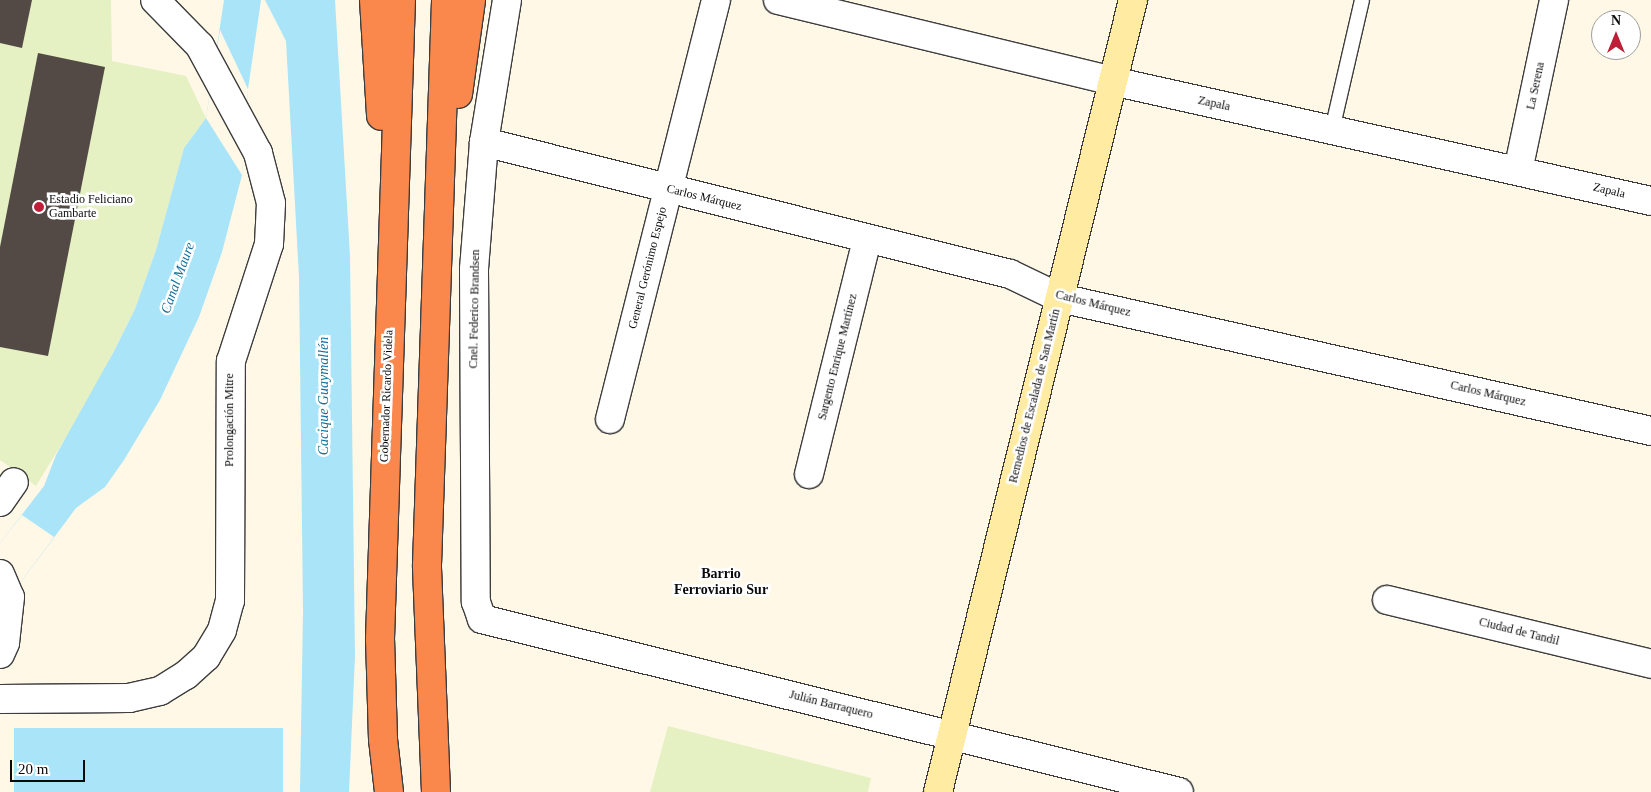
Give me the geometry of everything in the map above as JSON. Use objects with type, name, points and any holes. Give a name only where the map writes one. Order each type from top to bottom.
[{"type":"highway","points":[[374,0],[391,267]]},
{"type":"highway","name":"Gobernador Ricardo Videla","points":[[389,792],[383,739],[380,639],[401,0]]},
{"type":"highway","points":[[436,792],[427,565],[436,246],[446,0]]},
{"type":"highway","points":[[436,246],[471,0]]},
{"type":"street","name":"Prolongación Mitre","points":[[0,699],[129,698],[160,691],[186,675],[206,657],[222,630],[230,601],[231,361],[269,244],[272,221],[263,171],[245,127],[188,30],[155,0]]},
{"type":"street","name":"Cnel. Federico Brandsen","points":[[482,619],[476,602],[474,269],[484,142],[507,0]]},
{"type":"street","name":"General Gerónimo Espejo","points":[[610,419],[716,0]]},
{"type":"street","name":"Zapala","points":[[778,0],[1112,81],[1651,201]]},
{"type":"street","name":"Remedios de Escalada de San Martín","points":[[938,792],[1133,0]]},
{"type":"street","name":"La Serena","points":[[1518,171],[1554,0]]},
{"type":"street","name":"Carlos Márquez","points":[[484,142],[1010,274],[1060,298],[1651,431]]},
{"type":"street","name":"Sargento Enrique Martínez","points":[[809,474],[867,239]]},
{"type":"street","points":[[0,654],[5,643],[5,585]]},
{"type":"street","name":"Ciudad de Tandil","points":[[1388,600],[1651,664]]},
{"type":"street","name":"Julián Barraquero","points":[[482,619],[1179,792]]},
{"type":"lane","points":[[1332,130],[1362,0]]},
{"type":"green space","points":[[0,0],[111,0],[112,61],[186,76],[206,118],[184,148],[156,250],[135,309],[90,398],[36,486],[0,460]]},
{"type":"green space","points":[[668,726],[871,778],[868,792],[650,792]]},
{"type":"water","name":"Canal Maure","points":[[224,0],[261,0],[248,89],[242,175],[222,252],[199,317],[160,400],[124,460],[105,487],[76,508],[0,610],[0,543],[44,486],[56,455],[113,353],[135,309],[156,250],[184,148],[206,118]]},
{"type":"water","name":"Cacique Guaymallén","points":[[265,0],[335,0],[350,256],[355,656],[349,792],[300,792],[303,610],[299,277],[286,41]]},
{"type":"water","points":[[14,728],[283,728],[283,792],[14,792]]},
{"type":"pier","points":[[220,30],[248,89],[242,175],[206,118]]},
{"type":"pier","points":[[22,515],[54,537],[0,610],[0,543]]},
{"type":"building","points":[[0,0],[32,0],[22,48],[0,43]]},
{"type":"building","name":"Estadio Feliciano Gambarte","points":[[38,53],[105,67],[48,356],[0,347],[0,247]]},
{"type":"place","name":"Estadio Feliciano Gambarte","points":[[39,207]]},
{"type":"district","name":"Barrio Ferroviario Sur","points":[[721,582]]}]
